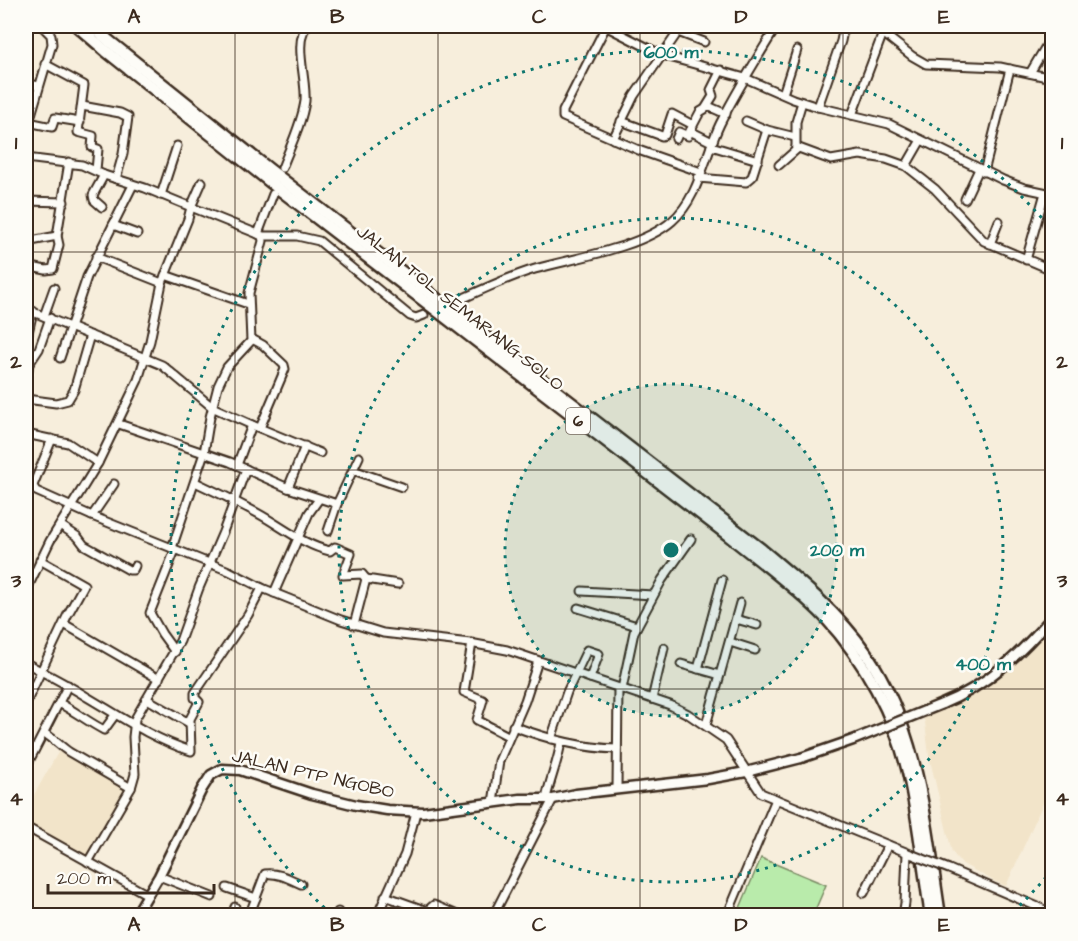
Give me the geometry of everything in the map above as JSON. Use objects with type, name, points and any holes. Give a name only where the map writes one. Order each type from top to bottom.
[{"type":"highway","name":"JALAN TOL SEMARANG–SOLO","points":[[77,26],[279,189],[728,535],[825,617],[866,671],[884,704],[898,739],[908,773],[931,915]]},
{"type":"highway","name":"JALAN TOL SEMARANG–SOLO","points":[[93,26],[270,170],[762,550],[839,620],[865,652],[885,684],[910,747],[923,803],[939,915]]},
{"type":"main road","name":"JALAN PTP NGOBO","points":[[138,915],[206,782],[216,771],[226,768],[252,773],[312,794],[356,805],[416,812],[549,799],[747,772],[801,758],[853,740],[970,692],[986,682],[1053,617]]},
{"type":"street","points":[[26,132],[28,117],[52,38],[42,26]]},
{"type":"street","points":[[282,168],[305,100],[301,62],[303,35],[307,26]]},
{"type":"street","points":[[455,302],[534,270],[617,248],[666,226],[680,213],[700,175],[726,114],[777,26]]},
{"type":"street","points":[[818,107],[844,26]]},
{"type":"street","points":[[874,26],[912,56],[926,64],[1011,69],[1053,78]]},
{"type":"street","points":[[767,130],[752,177],[746,182],[700,175],[565,119],[563,114],[604,30],[609,28],[662,55],[721,70],[818,107],[889,124],[981,171],[1014,185],[1049,194],[1026,260]]},
{"type":"street","points":[[612,139],[634,96],[678,32],[704,42]]},
{"type":"street","points":[[852,115],[883,33]]},
{"type":"street","points":[[1030,73],[1053,36]]},
{"type":"street","points":[[783,94],[797,50]]},
{"type":"street","points":[[45,64],[82,83],[84,90],[78,133],[93,136],[92,147],[98,149],[96,170]]},
{"type":"street","points":[[965,199],[981,171],[1011,69]]},
{"type":"street","points":[[676,139],[679,132],[688,136],[700,112],[708,106],[713,96],[711,90],[721,70]]},
{"type":"street","points":[[26,83],[38,86]]},
{"type":"street","points":[[779,165],[795,152],[796,122],[802,102]]},
{"type":"street","points":[[82,106],[120,113],[128,117],[123,154],[116,179]]},
{"type":"street","points":[[708,106],[726,114]]},
{"type":"street","points":[[621,121],[662,136],[665,135],[672,114],[712,144],[758,160]]},
{"type":"street","points":[[28,117],[53,126],[55,118],[80,122]]},
{"type":"street","points":[[746,121],[767,130],[795,137]]},
{"type":"street","points":[[906,166],[921,140]]},
{"type":"street","points":[[161,195],[177,146]]},
{"type":"street","points":[[796,147],[831,160],[860,155],[886,159],[906,166],[935,189],[974,233],[990,244],[1053,270]]},
{"type":"street","points":[[26,159],[69,162],[96,170],[260,235],[297,236],[319,241],[410,316],[416,318],[424,315]]},
{"type":"street","points":[[26,266],[53,269],[69,162]]},
{"type":"street","points":[[102,207],[94,200],[93,195],[104,175]]},
{"type":"street","points":[[26,591],[40,560],[119,424],[146,357],[162,283],[202,182]]},
{"type":"street","points":[[60,357],[87,277],[133,185]]},
{"type":"street","points":[[175,652],[150,612],[174,549],[204,453],[218,386],[227,367],[250,344],[252,339],[249,293],[262,247],[260,235],[273,194]]},
{"type":"street","points":[[26,201],[64,202]]},
{"type":"street","points":[[990,244],[999,221]]},
{"type":"street","points":[[113,225],[136,234]]},
{"type":"street","points":[[26,242],[57,236]]},
{"type":"street","points":[[96,257],[162,283]]},
{"type":"street","points":[[165,275],[248,304]]},
{"type":"street","points":[[26,379],[29,364],[39,350],[54,288]]},
{"type":"street","points":[[26,334],[28,333],[29,310],[146,357],[171,371],[212,407],[320,453]]},
{"type":"street","points":[[26,399],[56,403],[68,400],[74,390],[90,335]]},
{"type":"street","points":[[252,339],[263,345],[284,365],[285,369],[260,428]]},
{"type":"street","points":[[119,424],[237,465],[288,488],[337,504]]},
{"type":"street","points":[[237,465],[252,425]]},
{"type":"street","points":[[26,434],[68,444],[98,463]]},
{"type":"street","points":[[52,439],[33,486],[36,491],[354,625],[393,634],[472,643],[507,650],[680,709],[729,743],[759,791],[1053,913]]},
{"type":"street","points":[[288,488],[305,446]]},
{"type":"street","points":[[328,531],[337,504],[359,457]]},
{"type":"street","points":[[88,862],[131,788],[135,774],[133,726],[175,652],[246,469]]},
{"type":"street","points":[[353,470],[402,487]]},
{"type":"street","points":[[195,482],[327,550],[330,551],[335,547],[351,554],[343,575],[362,574],[366,579],[398,584]]},
{"type":"street","points":[[92,516],[114,484]]},
{"type":"street","points":[[274,593],[309,513],[319,499]]},
{"type":"street","points":[[60,525],[78,537],[84,545],[129,570],[133,570],[135,566]]},
{"type":"street","points":[[617,789],[620,688],[629,647],[653,595],[671,565],[691,539]]},
{"type":"street","points":[[26,703],[84,585],[40,560]]},
{"type":"street","points":[[354,625],[366,579]]},
{"type":"street","points":[[698,669],[722,580]]},
{"type":"street","points":[[26,663],[68,685],[133,726],[190,751],[189,723],[199,702],[194,695],[248,615],[262,588]]},
{"type":"street","points":[[582,591],[653,595]]},
{"type":"street","points":[[706,726],[740,603]]},
{"type":"street","points":[[578,608],[637,626]]},
{"type":"street","points":[[736,619],[757,625]]},
{"type":"street","points":[[64,624],[159,679]]},
{"type":"street","points":[[162,634],[180,640]]},
{"type":"street","points":[[730,642],[755,650]]},
{"type":"street","points":[[472,643],[464,692],[483,700],[477,720],[508,736]]},
{"type":"street","points":[[652,699],[664,648]]},
{"type":"street","points":[[551,739],[575,673],[587,650],[599,654],[590,678]]},
{"type":"street","points":[[493,803],[499,761],[528,693],[538,661]]},
{"type":"street","points":[[681,664],[720,675]]},
{"type":"street","points":[[26,767],[68,685]]},
{"type":"street","points":[[147,699],[189,723]]},
{"type":"street","points":[[58,703],[104,730],[115,715]]},
{"type":"street","points":[[513,726],[561,742],[617,749]]},
{"type":"street","points":[[44,733],[69,752],[131,788]]},
{"type":"street","points":[[493,915],[549,799],[550,779],[557,763],[561,742]]},
{"type":"street","points":[[727,915],[776,799]]},
{"type":"street","points":[[377,915],[402,864],[412,834],[416,812]]},
{"type":"street","points":[[26,827],[148,895]]},
{"type":"street","points":[[864,893],[888,845]]},
{"type":"street","points":[[903,915],[910,854]]},
{"type":"street","points":[[249,915],[263,877],[268,873],[301,884]]},
{"type":"street","points":[[159,876],[212,897]]},
{"type":"street","points":[[227,888],[256,898]]},
{"type":"street","points":[[385,896],[427,911],[434,905],[460,915]]},
{"type":"street","points":[[232,915],[235,907]]},
{"type":"shaded area","points":[[1047,616],[1052,620],[1052,783],[1006,886],[961,863],[952,852],[929,756],[925,722],[917,707],[983,679]]},
{"type":"shaded area","points":[[60,749],[129,788],[88,858],[26,822],[26,809]]},
{"type":"green space","points":[[761,858],[826,885],[813,915],[737,915]]}]
